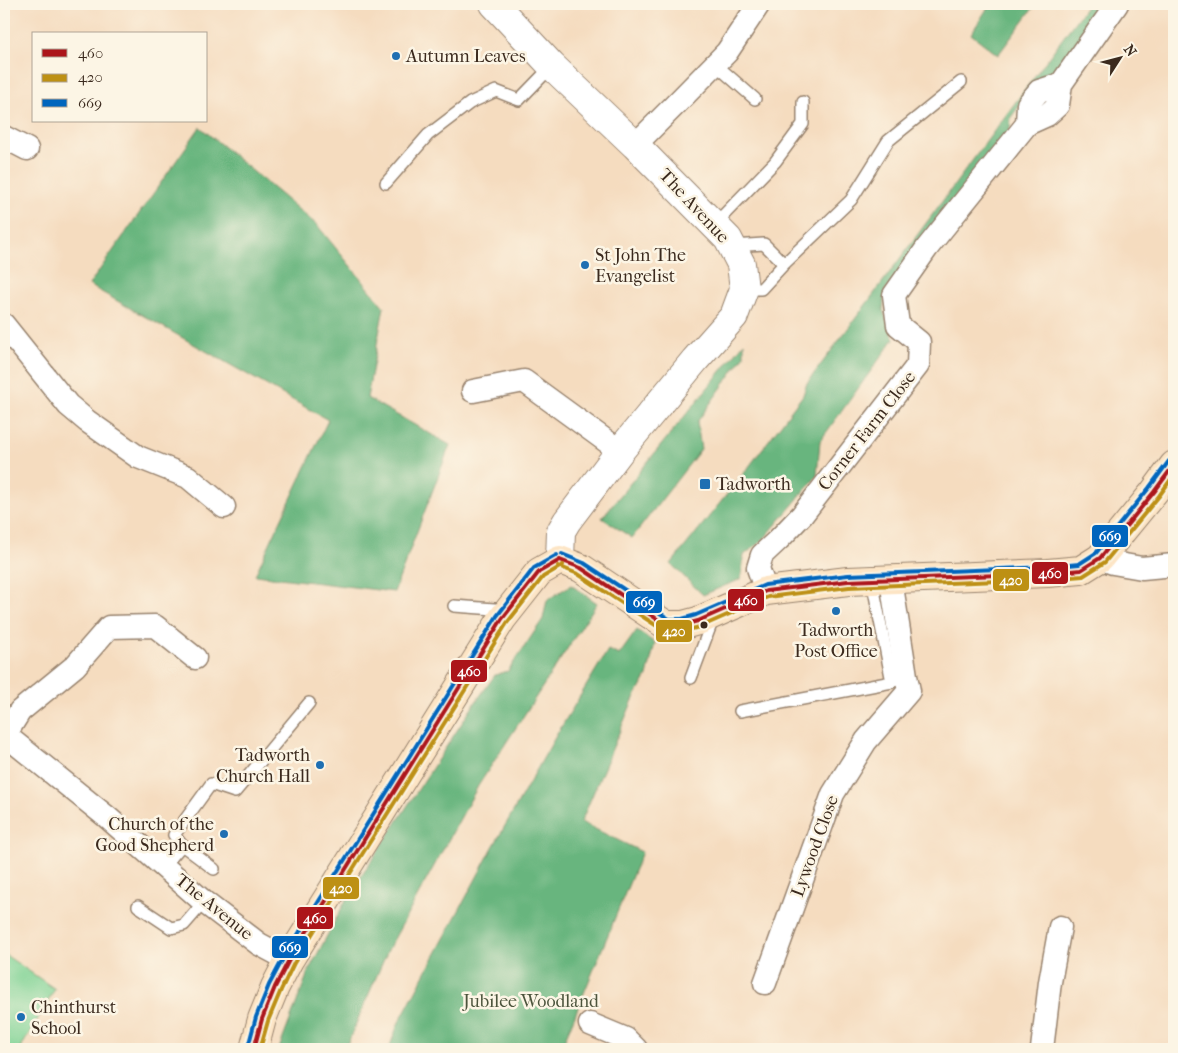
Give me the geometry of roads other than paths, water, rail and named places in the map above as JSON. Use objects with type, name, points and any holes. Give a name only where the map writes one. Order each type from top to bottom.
[{"type":"main road","points":[[254,1049],[262,1019],[289,960],[502,620],[539,572],[571,564],[663,623],[683,625],[698,621],[766,590],[848,581],[1081,570],[1100,558],[1174,465]]},
{"type":"street","name":"The Avenue","points":[[494,4],[552,66],[728,239],[741,264],[744,289],[734,316],[620,451],[561,531],[571,564]]},
{"type":"street","points":[[634,145],[727,52],[759,4]]},
{"type":"street","name":"Corner Farm Close","points":[[766,590],[758,568],[762,555],[779,540],[802,514],[918,365],[919,342],[898,325],[894,294],[927,248],[1027,124],[1028,104],[1039,91],[1061,84],[1117,4]]},
{"type":"street","points":[[4,137],[27,149]]},
{"type":"street","points":[[4,325],[68,405],[87,421],[138,457],[188,478],[224,507]]},
{"type":"street","points":[[473,391],[524,381],[620,451]]},
{"type":"street","points":[[1100,558],[1113,563],[1142,568],[1174,565]]},
{"type":"street","name":"Lywood Close","points":[[765,983],[832,794],[866,741],[910,691],[882,580]]},
{"type":"street","points":[[5,734],[20,710],[75,666],[109,627],[155,626],[194,658]]},
{"type":"street","name":"The Avenue","points":[[5,734],[107,817],[204,902],[259,944],[289,960]]},
{"type":"street","points":[[1042,1049],[1050,982],[1060,927]]},
{"type":"street","points":[[590,1024],[626,1038],[636,1049]]},
{"type":"lane","points":[[715,64],[755,99]]},
{"type":"lane","points":[[386,183],[428,135],[470,103],[496,91],[520,100],[552,66]]},
{"type":"lane","points":[[744,289],[761,289],[784,264],[851,200],[888,141],[961,82]]},
{"type":"lane","points":[[714,225],[775,162],[803,124],[803,102]]},
{"type":"lane","points":[[732,246],[764,244],[784,264]]},
{"type":"lane","points":[[740,711],[892,682],[882,580]]},
{"type":"lane","points":[[454,606],[510,610]]},
{"type":"lane","points":[[691,678],[715,612]]},
{"type":"lane","points":[[214,869],[182,845],[174,835],[211,784],[235,792],[309,703]]},
{"type":"lane","points":[[164,866],[182,845]]},
{"type":"lane","points":[[138,906],[171,928],[184,925],[204,902]]},
{"type":"place","name":"Autumn Leaves","points":[[396,56]]},
{"type":"place","name":"St John The Evangelist","points":[[585,265]]},
{"type":"place","name":"Tadworth","points":[[705,484]]},
{"type":"place","name":"Tadworth Post Office","points":[[836,611]]},
{"type":"place","name":"Tadworth Church Hall","points":[[320,765]]},
{"type":"place","name":"Church of the Good Shepherd","points":[[224,834]]},
{"type":"place","name":"Chinthurst School","points":[[21,1017]]},
{"type":"park label","name":"Jubilee Woodland","points":[[531,1001]]}]
